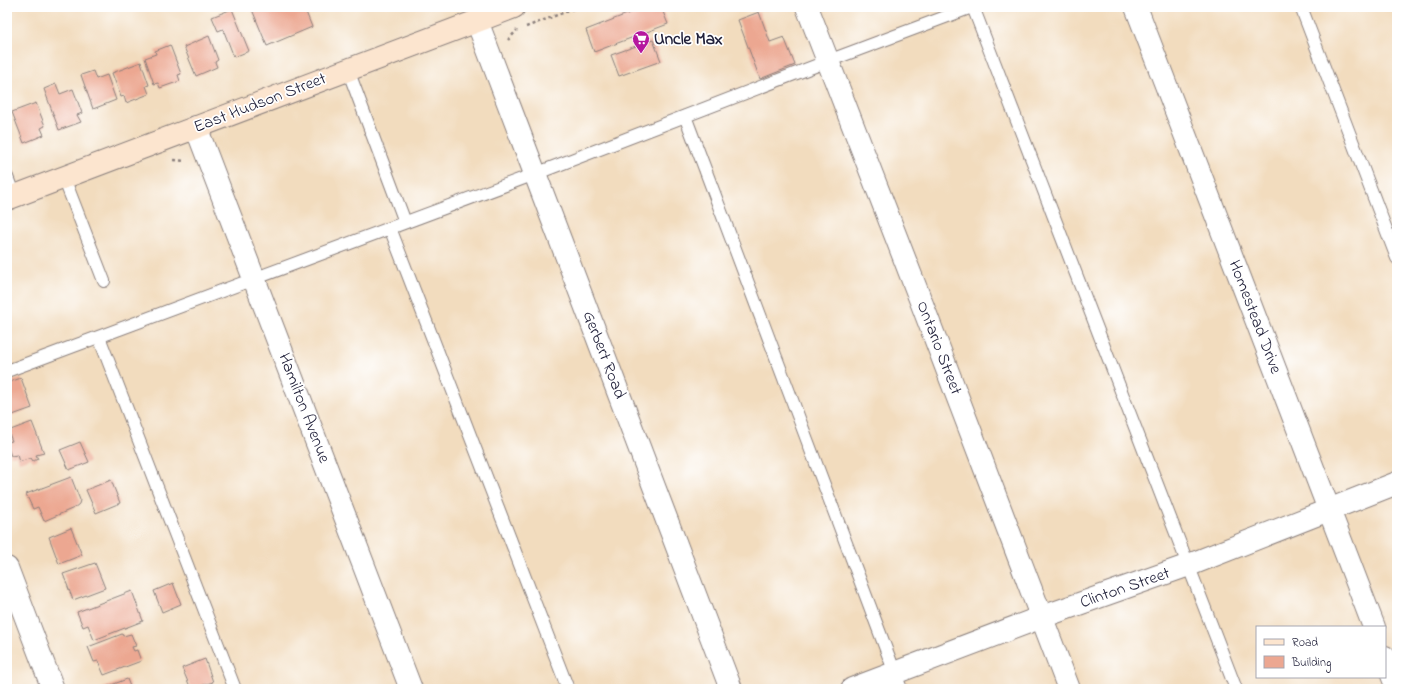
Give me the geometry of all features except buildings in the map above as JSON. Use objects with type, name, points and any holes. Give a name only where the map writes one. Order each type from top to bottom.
[{"type":"main road","name":"East Hudson Street","points":[[9,191],[64,178],[514,7]]},
{"type":"street","name":"Ontario Street","points":[[807,7],[1069,689]]},
{"type":"street","name":"Homestead Drive","points":[[1136,7],[1374,626]]},
{"type":"street","name":"Gerbert Road","points":[[477,21],[731,689]]},
{"type":"street","name":"Hamilton Avenue","points":[[196,127],[411,689]]},
{"type":"street","name":"Clinton Street","points":[[852,689],[898,681],[1042,617],[1189,565],[1397,483]]},
{"type":"street","points":[[7,568],[53,689]]},
{"type":"street","points":[[1386,660],[1397,688]]},
{"type":"lane","points":[[7,371],[535,174],[828,61],[973,7],[1236,689]]},
{"type":"lane","points":[[1301,7],[1397,258]]},
{"type":"lane","points":[[348,70],[405,222]]},
{"type":"lane","points":[[685,116],[898,681]]},
{"type":"lane","points":[[64,178],[104,280]]},
{"type":"lane","points":[[390,228],[568,689]]},
{"type":"lane","points":[[100,336],[235,689]]},
{"type":"path","points":[[507,41],[517,31],[578,7]]},
{"type":"place","name":"Uncle Max","points":[[641,54]]}]
